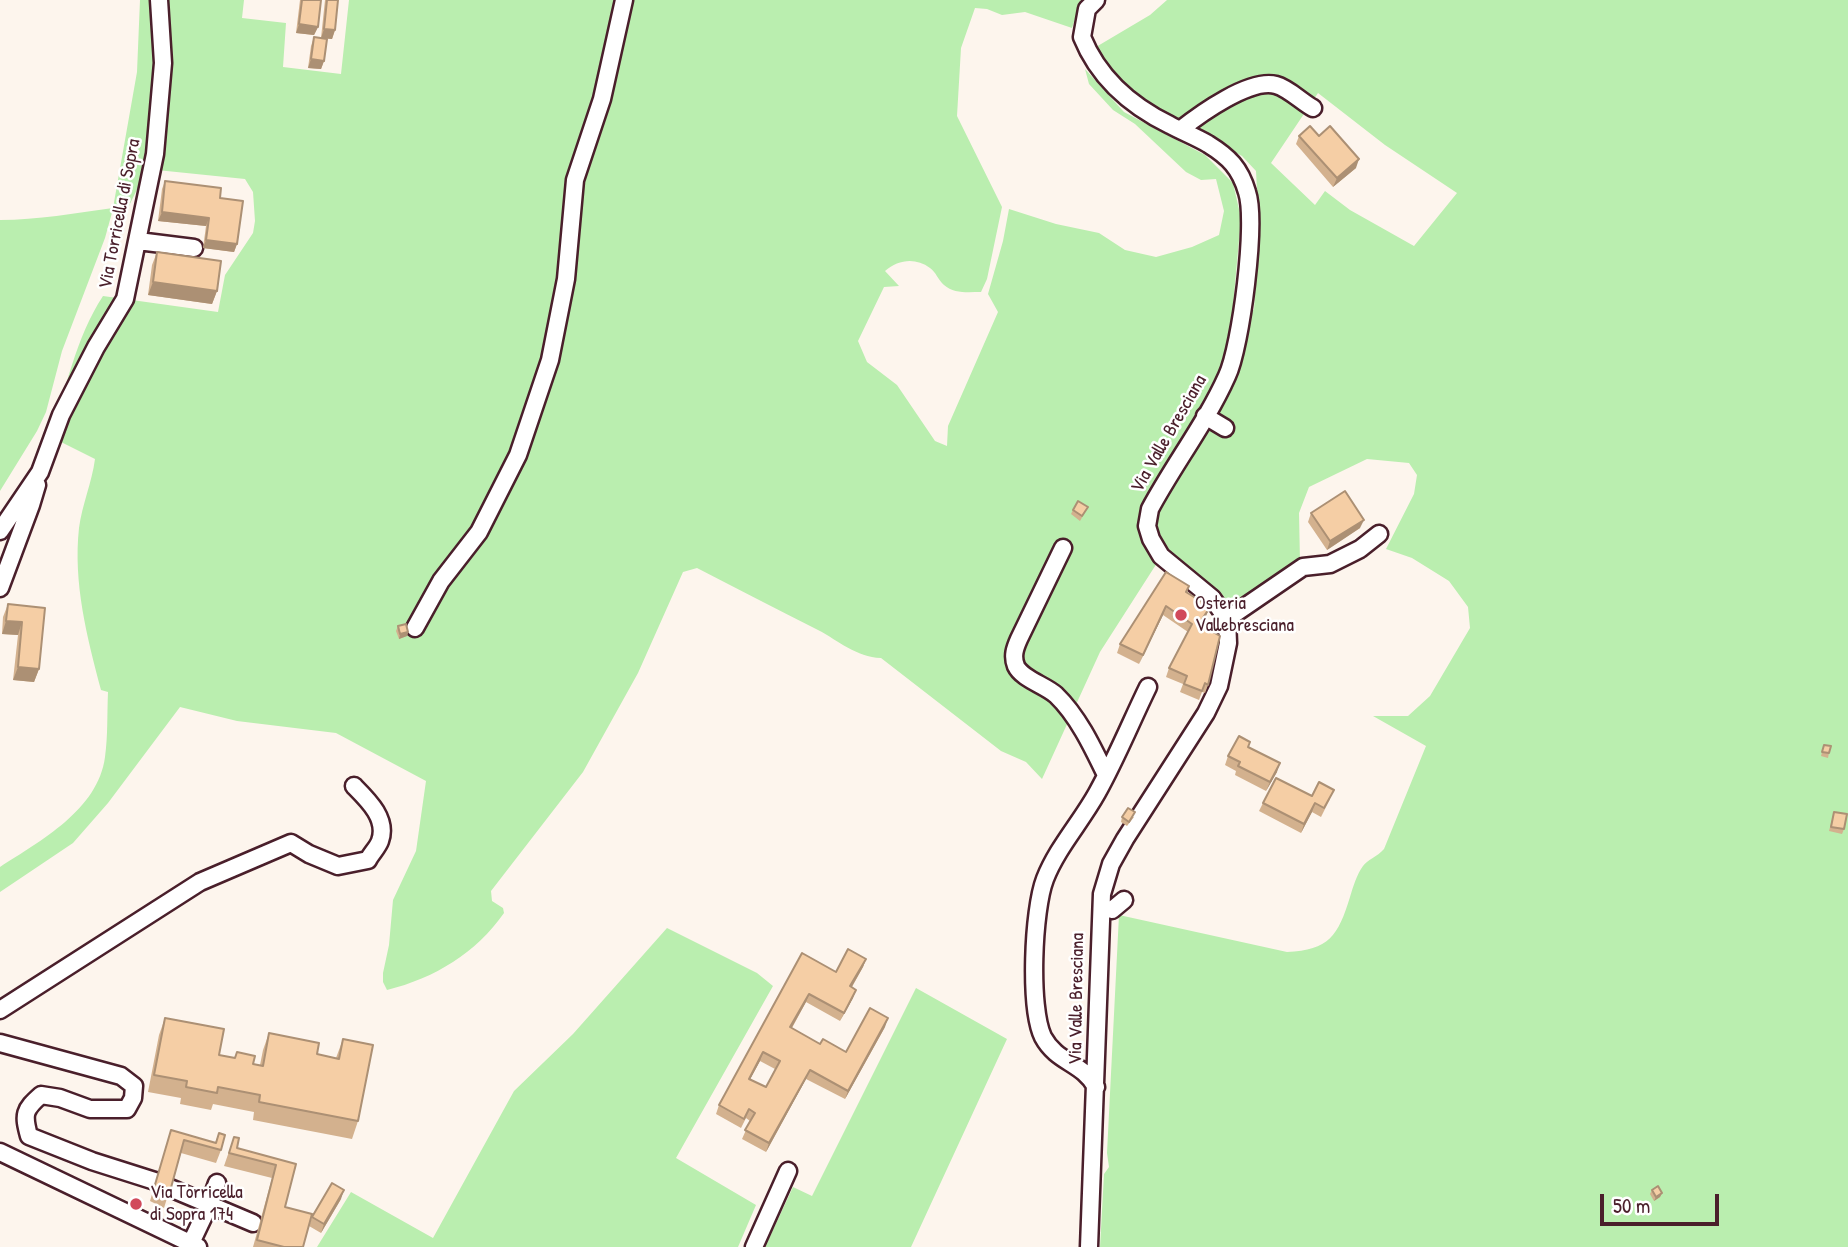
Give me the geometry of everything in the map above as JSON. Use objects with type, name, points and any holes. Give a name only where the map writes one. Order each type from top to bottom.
[{"type":"street","name":"Via Torricella di Sopra","points":[[0,531],[40,472],[61,415],[96,346],[125,299],[155,154],[162,76],[159,0]]},
{"type":"street","points":[[415,628],[441,580],[479,532],[512,466],[550,360],[566,279],[575,180],[603,99],[624,0]]},
{"type":"street","name":"Via Valle Bresciana","points":[[1089,1247],[1101,894],[1111,864],[1125,839],[1206,713],[1219,686],[1228,643],[1227,619],[1212,598],[1161,556],[1147,526],[1150,509],[1228,373],[1237,342],[1250,226],[1248,193],[1233,162],[1207,143],[1136,107],[1118,92],[1092,56],[1082,37],[1087,9],[1097,0]]},
{"type":"street","points":[[1180,130],[1216,104],[1257,85],[1277,85],[1313,108]]},
{"type":"street","points":[[138,241],[194,248]]},
{"type":"street","points":[[1205,416],[1225,429]]},
{"type":"street","points":[[0,588],[32,505],[40,472]]},
{"type":"street","points":[[1227,619],[1303,567],[1330,564],[1360,549],[1379,534]]},
{"type":"street","points":[[1063,548],[1019,639],[1014,661],[1017,669],[1056,696],[1090,743],[1106,775]]},
{"type":"street","points":[[1096,1087],[1086,1072],[1060,1058],[1050,1049],[1037,1024],[1035,972],[1038,913],[1045,878],[1106,775],[1148,687]]},
{"type":"street","points":[[0,1010],[200,882],[291,843],[338,866],[368,860],[381,841],[381,823],[371,804],[355,786]]},
{"type":"street","points":[[0,1043],[121,1076],[134,1086],[133,1098],[127,1109],[90,1109],[60,1098],[41,1095],[27,1107],[25,1121],[29,1136],[92,1161],[162,1184],[253,1223]]},
{"type":"street","points":[[0,1152],[195,1245],[217,1183]]},
{"type":"street","points":[[754,1247],[788,1171]]},
{"type":"green space","points":[[140,0],[244,0],[242,18],[286,23],[283,67],[341,74],[349,0],[1081,0],[1072,28],[1025,12],[1002,15],[975,8],[961,48],[957,116],[1002,207],[987,279],[981,292],[957,291],[948,288],[932,270],[918,262],[895,264],[885,271],[899,286],[884,287],[858,341],[867,362],[897,385],[935,441],[947,446],[948,426],[998,312],[988,294],[1009,209],[1056,224],[1099,233],[1125,250],[1156,257],[1192,247],[1219,235],[1224,211],[1216,179],[1201,180],[1186,172],[1135,124],[1113,110],[1089,84],[1085,69],[1124,112],[1205,155],[1233,183],[1241,218],[1233,306],[1254,310],[1259,228],[1256,171],[1242,156],[1149,105],[1118,81],[1096,47],[1150,15],[1167,0],[1848,0],[1848,1247],[1100,1247],[1104,1174],[1109,1167],[1107,1153],[1119,915],[1287,952],[1301,951],[1322,944],[1330,938],[1341,922],[1361,869],[1384,849],[1426,746],[1373,716],[1408,716],[1430,696],[1470,628],[1468,607],[1449,581],[1412,558],[1386,549],[1414,494],[1417,475],[1409,463],[1367,459],[1309,487],[1299,513],[1300,562],[1228,613],[1170,559],[1152,533],[1156,510],[1193,440],[1186,431],[1156,485],[1144,516],[1142,541],[1157,563],[1100,652],[1042,779],[1026,762],[1001,751],[881,658],[856,652],[697,568],[683,572],[638,673],[583,772],[491,891],[492,901],[503,908],[504,913],[467,952],[438,971],[405,985],[387,990],[383,973],[389,945],[393,900],[416,851],[426,781],[336,733],[237,721],[180,707],[108,803],[73,843],[0,892],[0,867],[49,835],[79,808],[100,776],[105,757],[108,692],[101,690],[91,650],[82,610],[78,569],[79,528],[95,459],[51,437],[78,347],[103,296],[218,312],[225,275],[253,233],[253,192],[245,179],[147,169],[126,212],[113,209],[105,238],[62,351],[46,412],[0,491],[0,220],[42,218],[113,208],[137,72]],"holes":[[[1318,93],[1385,145],[1457,193],[1414,246],[1350,210],[1325,191],[1315,205],[1271,163]]]},
{"type":"green space","points":[[667,928],[757,973],[773,986],[676,1158],[756,1205],[738,1247],[317,1247],[351,1192],[433,1238],[514,1091],[573,1034]]},
{"type":"green space","points":[[916,988],[1007,1039],[911,1247],[765,1247],[793,1187],[812,1196]]},
{"type":"building","points":[[302,0],[321,0],[318,27],[299,24]]},
{"type":"building","points":[[327,0],[338,0],[335,30],[324,29]]},
{"type":"building","points":[[314,37],[327,39],[324,61],[311,59]]},
{"type":"building","points":[[1310,126],[1319,136],[1330,126],[1359,159],[1337,178],[1299,136]]},
{"type":"building","points":[[165,181],[221,188],[220,198],[243,201],[237,244],[206,240],[209,218],[162,212]]},
{"type":"building","points":[[157,252],[221,261],[217,291],[153,282]]},
{"type":"building","points":[[1345,491],[1364,520],[1330,541],[1311,513]]},
{"type":"building","points":[[1078,501],[1088,507],[1082,516],[1073,510]]},
{"type":"building","points":[[1166,572],[1189,586],[1186,592],[1210,607],[1199,624],[1220,636],[1208,685],[1205,683],[1202,691],[1184,684],[1187,676],[1169,668],[1192,624],[1166,606],[1143,655],[1120,644]]},
{"type":"building","points":[[8,604],[45,608],[39,669],[18,667],[22,622],[6,621]]},
{"type":"building","points":[[406,624],[408,632],[400,634],[398,626]]},
{"type":"building","points":[[1239,736],[1250,742],[1248,747],[1280,763],[1270,782],[1238,766],[1240,762],[1228,756]]},
{"type":"building","points":[[1824,745],[1831,746],[1829,753],[1822,752]]},
{"type":"building","points":[[1276,778],[1312,796],[1319,782],[1334,790],[1324,808],[1315,803],[1304,824],[1263,803]]},
{"type":"building","points":[[1128,808],[1135,812],[1129,822],[1122,817]]},
{"type":"building","points":[[1834,812],[1847,814],[1844,829],[1831,827]]},
{"type":"building","points":[[848,949],[866,959],[850,986],[856,990],[844,1013],[809,994],[790,1027],[820,1044],[823,1039],[846,1052],[870,1008],[888,1018],[848,1091],[810,1070],[769,1143],[745,1130],[755,1113],[749,1109],[744,1119],[719,1105],[802,953],[836,972]],"holes":[[[763,1052],[780,1061],[766,1087],[749,1079]]]},
{"type":"building","points":[[165,1018],[224,1029],[219,1055],[235,1058],[237,1052],[255,1056],[253,1064],[263,1066],[269,1033],[319,1043],[317,1054],[339,1059],[343,1039],[373,1045],[358,1121],[259,1102],[260,1095],[218,1087],[217,1093],[186,1087],[187,1081],[154,1075]]},
{"type":"building","points":[[171,1130],[216,1143],[219,1133],[225,1135],[221,1150],[184,1140],[169,1195],[154,1188]]},
{"type":"building","points":[[234,1137],[239,1138],[237,1148],[296,1164],[285,1207],[312,1214],[303,1247],[284,1247],[257,1240],[276,1165],[229,1153]]},
{"type":"building","points":[[332,1183],[344,1190],[324,1224],[312,1217]]},
{"type":"building","points":[[1658,1186],[1662,1193],[1656,1197],[1652,1190]]},
{"type":"place","name":"Osteria Vallebresciana","points":[[1181,615]]},
{"type":"place","name":"Via Torricella di Sopra 174","points":[[136,1204]]}]
